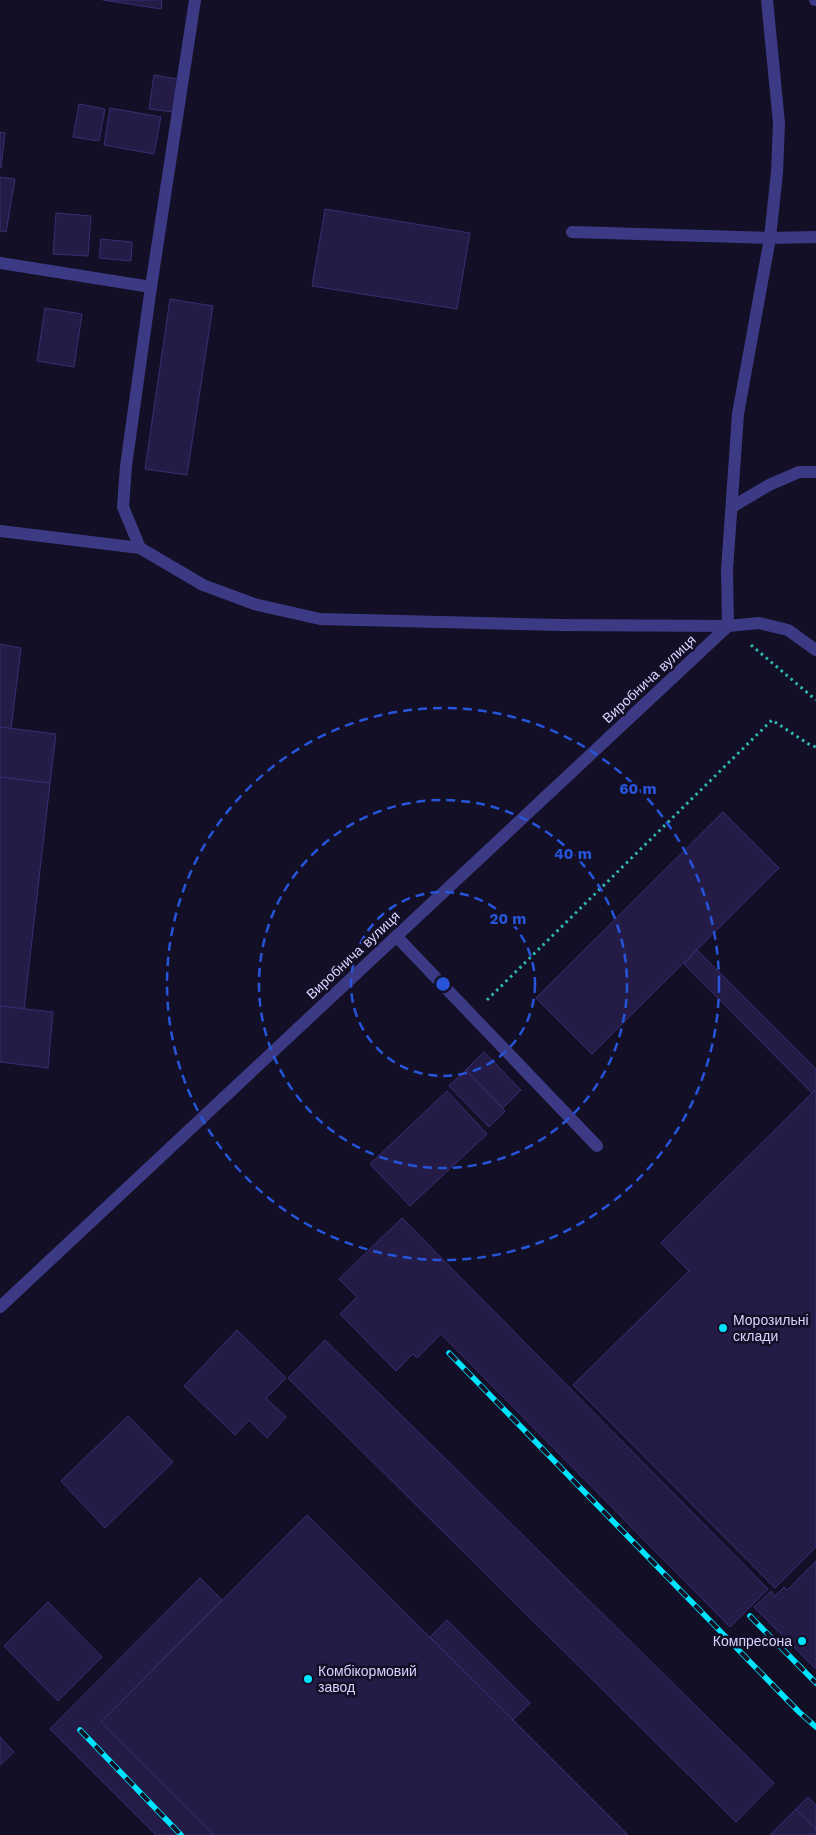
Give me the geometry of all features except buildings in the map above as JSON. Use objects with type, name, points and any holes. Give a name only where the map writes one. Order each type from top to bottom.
[{"type":"street","points":[[140,548],[123,507],[126,466],[195,0]]},
{"type":"street","points":[[728,626],[727,570],[738,414],[770,238],[777,172],[779,123],[767,0]]},
{"type":"street","points":[[572,232],[770,238],[816,237]]},
{"type":"street","points":[[0,263],[151,287]]},
{"type":"street","points":[[732,507],[769,485],[799,472],[816,472]]},
{"type":"street","points":[[0,531],[140,548],[202,584],[254,604],[320,619],[559,625],[728,626],[759,623],[788,630],[816,650]]},
{"type":"street","name":"Виробнича вулиця","points":[[0,1307],[728,626]]},
{"type":"street","points":[[396,936],[597,1146]]},
{"type":"path","points":[[728,626],[816,700]]},
{"type":"path","points":[[472,1015],[772,720],[816,747]]},
{"type":"railway","points":[[449,1353],[799,1712],[816,1727]]},
{"type":"railway","points":[[750,1616],[816,1683]]},
{"type":"railway","points":[[80,1730],[181,1835]]},
{"type":"place","name":"Морозильні склади","points":[[723,1328]]},
{"type":"place","name":"Компресона","points":[[802,1641]]},
{"type":"place","name":"Комбікормовий завод","points":[[308,1679]]}]
